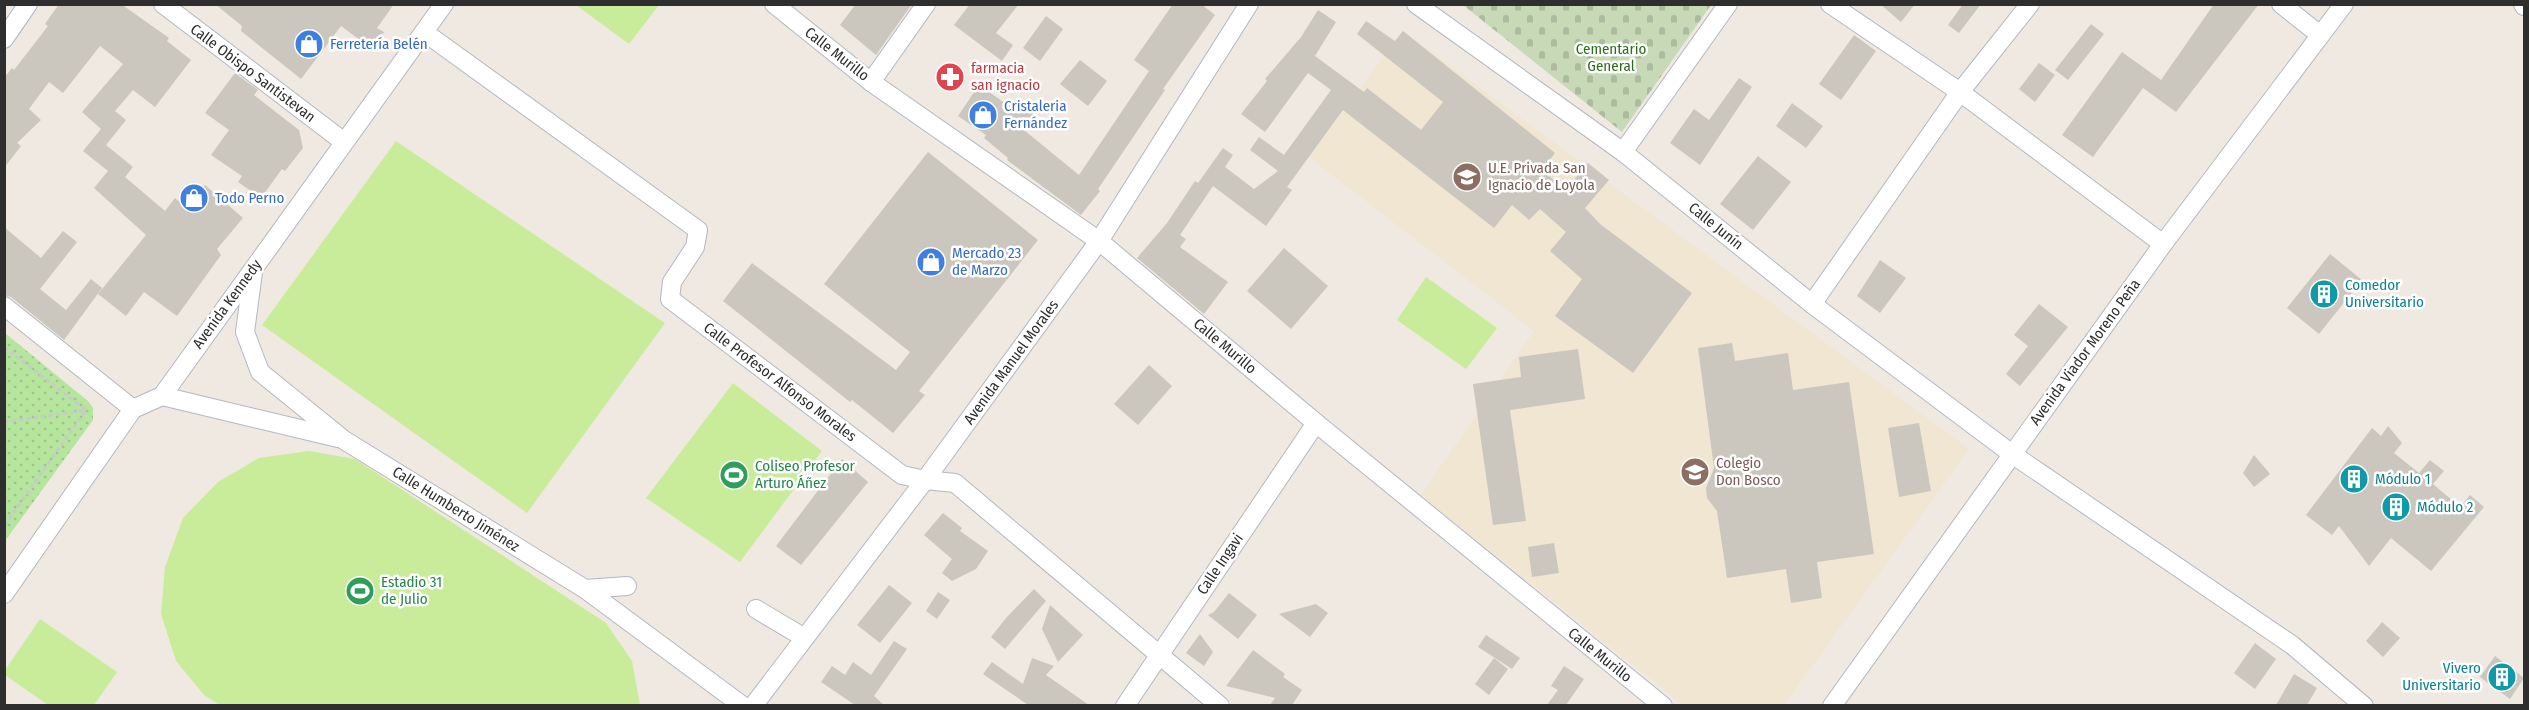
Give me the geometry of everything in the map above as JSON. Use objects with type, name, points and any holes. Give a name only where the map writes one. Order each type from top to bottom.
[{"type":"street","points":[[4,39],[28,4]]},
{"type":"street","name":"Calle Obispo Santistevan","points":[[163,4],[344,142]]},
{"type":"street","name":"Avenida Kennedy","points":[[4,594],[134,410],[162,396],[444,4]]},
{"type":"street","name":"Calle Murillo","points":[[774,4],[871,82],[1099,241],[1316,423],[1663,705]]},
{"type":"street","points":[[871,82],[926,4]]},
{"type":"street","name":"Avenida Manuel Morales","points":[[753,705],[925,480],[1099,241],[1249,4]]},
{"type":"street","name":"Calle Junín","points":[[1416,4],[1623,152],[1812,304],[2012,454],[2292,645],[2364,705]]},
{"type":"street","points":[[1623,152],[1728,4]]},
{"type":"street","points":[[1830,4],[1960,92],[2163,244]]},
{"type":"street","points":[[1812,304],[1960,92],[2030,4]]},
{"type":"street","points":[[2281,4],[2320,35]]},
{"type":"street","name":"Avenida Viador Moreno Peña","points":[[1832,705],[2163,244],[2344,4]]},
{"type":"street","name":"Calle Profesor Alfonso Morales","points":[[424,32],[698,230],[695,247],[672,282],[670,299],[902,475],[955,483],[1220,705]]},
{"type":"street","name":"Calle Humberto Jiménez","points":[[254,266],[245,332],[260,372],[344,440],[585,589],[743,705]]},
{"type":"street","points":[[4,306],[134,410]]},
{"type":"street","points":[[162,396],[344,440]]},
{"type":"street","name":"Calle Ingavi","points":[[1125,705],[1316,423]]},
{"type":"street","points":[[585,589],[627,586]]},
{"type":"street","points":[[756,609],[803,637]]},
{"type":"path","points":[[4,347],[86,410]]},
{"type":"path","points":[[4,422],[86,410]]},
{"type":"path","points":[[4,526],[86,410]]},
{"type":"path","points":[[4,517],[9,520]]},
{"type":"shaded area","name":"Colegio Don Bosco","points":[[1403,31],[1969,449],[1784,705],[1683,705],[1421,495],[1534,331],[1309,157]]},
{"type":"green space","points":[[576,5],[659,5],[629,44]]},
{"type":"green space","name":"Cementario General","points":[[1463,5],[1711,5],[1622,132]]},
{"type":"green space","points":[[396,141],[665,323],[527,513],[262,325]]},
{"type":"green space","points":[[1426,277],[1497,328],[1466,369],[1397,320]]},
{"type":"green space","points":[[5,333],[89,402],[93,408],[93,420],[5,541]]},
{"type":"green space","name":"Coliseo Profesor Arturo Áñez","points":[[733,383],[822,451],[740,562],[646,498]]},
{"type":"green space","name":"Estadio 31 de Julio","points":[[309,451],[355,459],[606,623],[632,661],[640,705],[221,706],[204,695],[176,661],[161,614],[165,567],[183,518],[218,482],[259,458]]},
{"type":"green space","points":[[40,619],[117,672],[94,705],[48,705],[5,675],[5,670]]},
{"type":"building","points":[[59,4],[121,4],[169,38],[167,41],[191,60],[155,107],[133,90],[115,111],[126,120],[106,145],[133,167],[125,177],[165,211],[175,198],[185,206],[205,185],[243,218],[217,249],[221,255],[177,316],[144,292],[126,316],[98,294],[146,235],[94,188],[108,171],[83,151],[101,129],[82,112],[123,64],[100,46],[63,93],[49,82],[29,109],[41,120],[17,143],[21,146],[4,168],[4,78],[12,68],[14,70],[48,26],[45,24]]},
{"type":"building","points":[[215,4],[394,4],[377,28],[384,32],[372,49],[341,26],[301,79],[241,31],[242,26]]},
{"type":"building","points":[[856,4],[912,4],[876,55],[840,25]]},
{"type":"building","points":[[970,4],[1019,4],[996,33],[1013,45],[1002,61],[954,25]]},
{"type":"building","points":[[1173,4],[1201,4],[1215,15],[1163,89],[1165,90],[1098,189],[1100,191],[1081,215],[1007,160],[1008,158],[984,138],[986,135],[958,116],[979,85],[1009,106],[1015,100],[1035,116],[1024,130],[1079,175],[1149,71],[1134,60]]},
{"type":"building","points":[[1880,4],[1915,4],[1901,22]]},
{"type":"building","points":[[1963,4],[1981,4],[1959,33],[1948,25]]},
{"type":"building","points":[[2214,4],[2259,4],[2176,112],[2143,88],[2093,157],[2062,135],[2122,52],[2161,80]]},
{"type":"building","points":[[1318,10],[1336,22],[1315,56],[1364,92],[1367,88],[1421,130],[1443,102],[1357,34],[1366,21],[1395,41],[1403,31],[1555,153],[1542,170],[1565,190],[1588,163],[1609,180],[1585,208],[1600,224],[1692,293],[1633,373],[1555,316],[1582,279],[1550,251],[1566,232],[1540,209],[1529,220],[1512,205],[1494,228],[1343,110],[1287,187],[1292,190],[1266,226],[1213,186],[1180,235],[1186,239],[1180,247],[1228,282],[1204,314],[1137,258],[1167,223],[1195,181],[1198,183],[1223,148],[1233,155],[1225,167],[1254,189],[1278,171],[1250,150],[1259,137],[1284,155],[1331,90],[1308,73],[1265,132],[1241,114],[1267,81],[1265,79],[1301,37]]},
{"type":"building","points":[[1046,16],[1063,29],[1040,61],[1023,48]]},
{"type":"building","points":[[2091,24],[2104,34],[2068,80],[2055,70]]},
{"type":"building","points":[[1854,35],[1876,51],[1841,100],[1819,84]]},
{"type":"building","points":[[1080,60],[1107,81],[1088,106],[1060,84]]},
{"type":"building","points":[[2039,63],[2055,75],[2035,102],[2019,89]]},
{"type":"building","points":[[235,73],[258,90],[254,95],[299,130],[303,148],[285,171],[282,169],[261,198],[238,182],[242,176],[211,155],[229,130],[205,113]]},
{"type":"building","points":[[1739,78],[1752,87],[1700,165],[1670,143],[1694,109],[1709,120]]},
{"type":"building","points":[[1792,103],[1823,126],[1806,148],[1776,126]]},
{"type":"building","name":"Mercado 23 de Marzo","points":[[928,152],[1038,240],[919,391],[925,395],[893,433],[852,400],[850,402],[723,301],[752,263],[896,370],[910,352],[824,284]]},
{"type":"building","points":[[1758,156],[1791,182],[1753,230],[1720,204]]},
{"type":"building","points":[[4,227],[41,258],[63,231],[77,242],[40,289],[66,310],[91,279],[102,288],[64,340],[11,297],[4,295]]},
{"type":"building","points":[[1284,248],[1328,286],[1291,329],[1247,291]]},
{"type":"building","name":"Comedor Universitario","points":[[2330,254],[2362,280],[2319,334],[2287,308]]},
{"type":"building","points":[[1880,260],[1906,278],[1880,313],[1857,296]]},
{"type":"building","points":[[2039,304],[2068,327],[2020,386],[2006,374],[2028,346],[2014,335]]},
{"type":"building","points":[[1732,343],[1735,361],[1788,353],[1793,390],[1849,382],[1874,554],[1817,562],[1822,598],[1791,603],[1786,569],[1727,578],[1717,511],[1707,498],[1706,488],[1714,468],[1698,348]]},
{"type":"building","points":[[1578,349],[1585,399],[1510,410],[1526,521],[1493,525],[1473,384],[1521,377],[1519,357]]},
{"type":"building","points":[[1149,365],[1172,386],[1138,425],[1114,404]]},
{"type":"building","points":[[1919,423],[1931,491],[1899,497],[1888,428]]},
{"type":"building","points":[[2388,426],[2402,443],[2394,453],[2419,473],[2430,460],[2444,471],[2433,484],[2460,507],[2470,495],[2484,507],[2431,571],[2391,538],[2369,566],[2339,526],[2332,535],[2306,515],[2372,428],[2381,436]]},
{"type":"building","points":[[2254,455],[2270,474],[2254,487],[2243,473]]},
{"type":"building","points":[[842,459],[868,482],[801,565],[776,546]]},
{"type":"building","points":[[943,513],[962,528],[960,531],[988,551],[976,569],[952,581],[942,573],[952,559],[924,535]]},
{"type":"building","points":[[1554,543],[1559,573],[1532,577],[1528,547]]},
{"type":"building","points":[[889,585],[912,603],[880,643],[857,625]]},
{"type":"building","points":[[1034,589],[1046,601],[1005,649],[991,637]]},
{"type":"building","points":[[938,592],[950,600],[937,619],[926,611]]},
{"type":"building","points":[[1229,593],[1257,615],[1238,639],[1208,615],[1214,612]]},
{"type":"building","points":[[1316,604],[1328,613],[1310,637],[1279,614]]},
{"type":"building","points":[[1050,605],[1083,635],[1058,662],[1042,629]]},
{"type":"building","points":[[2382,622],[2400,638],[2383,657],[2366,641]]},
{"type":"building","points":[[1200,634],[1213,652],[1204,666],[1186,653]]},
{"type":"building","points":[[1486,635],[1520,658],[1512,669],[1478,647]]},
{"type":"building","points":[[894,641],[907,649],[874,696],[884,705],[855,705],[821,682],[832,666],[845,675],[853,662],[871,675]]},
{"type":"building","points":[[2255,643],[2276,659],[2255,689],[2234,673]]},
{"type":"building","points":[[1253,650],[1285,674],[1283,677],[1302,690],[1292,705],[1270,705],[1275,698],[1226,686]]},
{"type":"building","name":"Vivero Universitario","points":[[2495,656],[2524,678],[2510,699],[2480,677]]},
{"type":"building","points":[[1032,658],[1054,666],[1046,675],[1089,705],[1028,705],[983,674],[992,662],[1023,684]]},
{"type":"building","points":[[1494,658],[1508,669],[1489,695],[1475,684]]},
{"type":"building","points":[[1564,666],[1584,679],[1566,705],[1547,705],[1558,690],[1551,686]]},
{"type":"building","points":[[2294,674],[2317,688],[2307,705],[2276,705]]},
{"type":"place","name":"Ferretería Belén","points":[[309,44]]},
{"type":"place","name":"farmacia san ignacio","points":[[950,77]]},
{"type":"place","name":"Cristaleria Fernández","points":[[983,115]]},
{"type":"place","name":"U.E. Privada San Ignacio de Loyola","points":[[1467,177]]},
{"type":"place","name":"Todo Perno","points":[[194,198]]},
{"type":"place","name":"Mercado 23 de Marzo","points":[[931,262]]},
{"type":"place","name":"Comedor Universitario","points":[[2324,294]]},
{"type":"place","name":"Colegio Don Bosco","points":[[1695,472]]},
{"type":"place","name":"Coliseo Profesor Arturo Áñez","points":[[734,475]]},
{"type":"place","name":"Módulo 1","points":[[2354,479]]},
{"type":"place","name":"Módulo 2","points":[[2396,507]]},
{"type":"place","name":"Estadio 31 de Julio","points":[[360,591]]},
{"type":"place","name":"Vivero Universitario","points":[[2502,677]]}]
